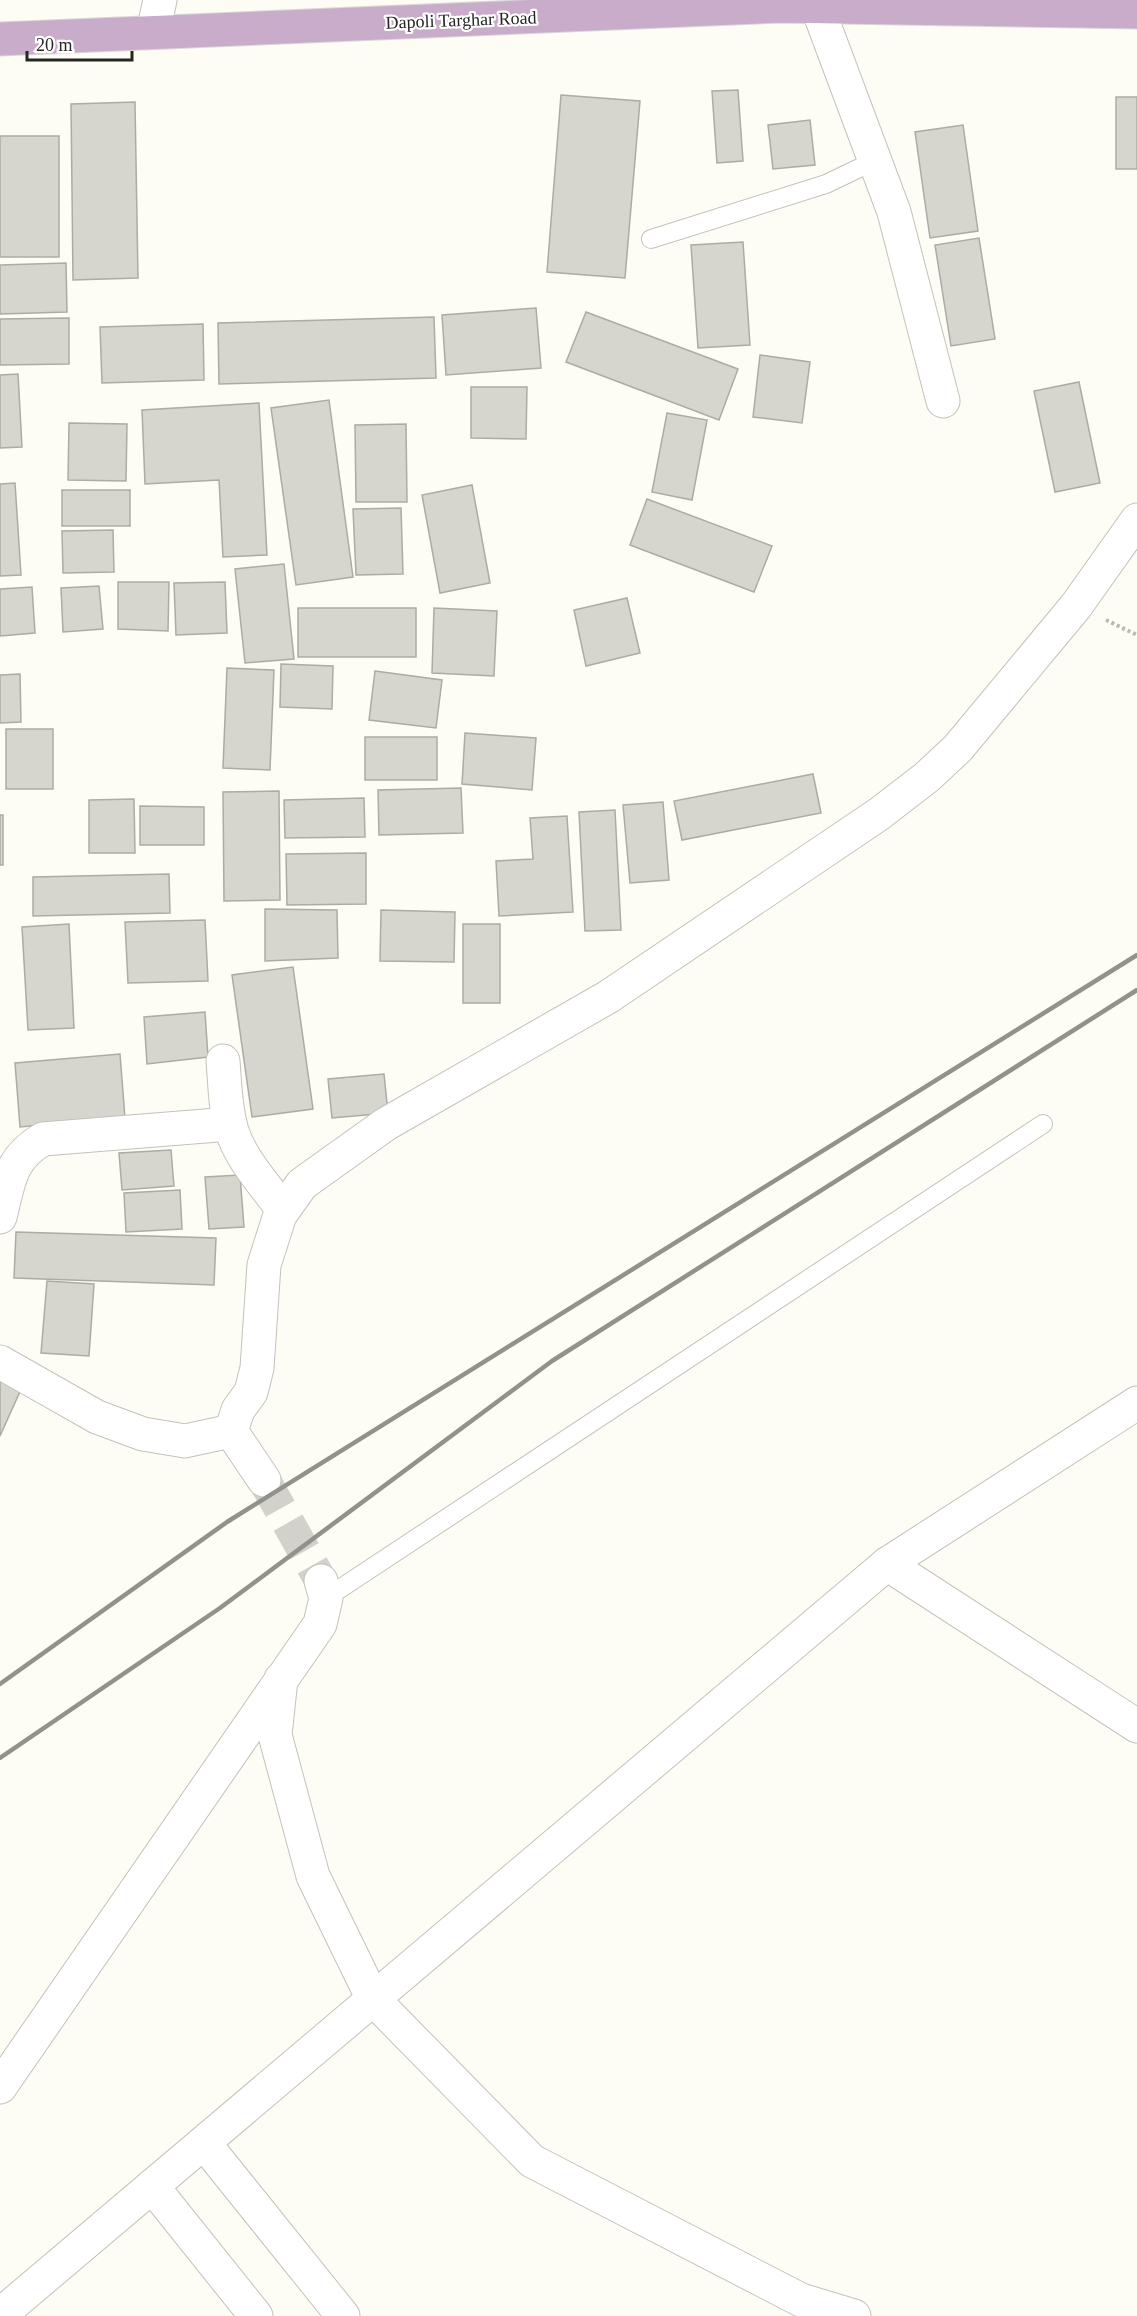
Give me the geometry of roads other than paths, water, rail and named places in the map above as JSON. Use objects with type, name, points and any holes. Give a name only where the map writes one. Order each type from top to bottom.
[{"type":"main road","name":"Dapoli Targhar Road","points":[[0,39],[783,3],[817,6],[1137,12]]},
{"type":"street","points":[[153,33],[160,0]]},
{"type":"street","points":[[817,6],[894,212],[943,402]]},
{"type":"street","points":[[231,1431],[238,1410],[251,1392],[257,1368],[264,1265],[283,1210],[302,1184],[386,1124],[608,997],[879,814],[927,777],[958,748],[1076,606],[1137,520]]},
{"type":"street","points":[[223,1061],[226,1106],[239,1148],[283,1210]]},
{"type":"street","points":[[0,1217],[12,1167],[28,1148],[43,1140],[230,1124]]},
{"type":"street","points":[[0,1362],[97,1417],[143,1434],[185,1442],[231,1431]]},
{"type":"street","points":[[0,2315],[887,1564],[1137,1402]]},
{"type":"street","points":[[231,1431],[264,1480]]},
{"type":"street","points":[[887,1564],[1137,1726]]},
{"type":"street","points":[[0,2087],[320,1624],[323,1589]]},
{"type":"street","points":[[281,1679],[275,1735],[313,1876],[373,1999],[532,2161],[801,2300],[854,2316]]},
{"type":"street","points":[[204,2143],[343,2316]]},
{"type":"street","points":[[152,2186],[256,2316]]},
{"type":"lane","points":[[651,239],[826,184],[876,160]]},
{"type":"lane","points":[[323,1589],[1043,1124]]},
{"type":"tunnel","points":[[264,1480],[321,1581]]},
{"type":"railway","points":[[0,1684],[227,1522],[1137,955]]},
{"type":"railway","points":[[0,1758],[220,1608],[552,1361],[1137,990]]}]
